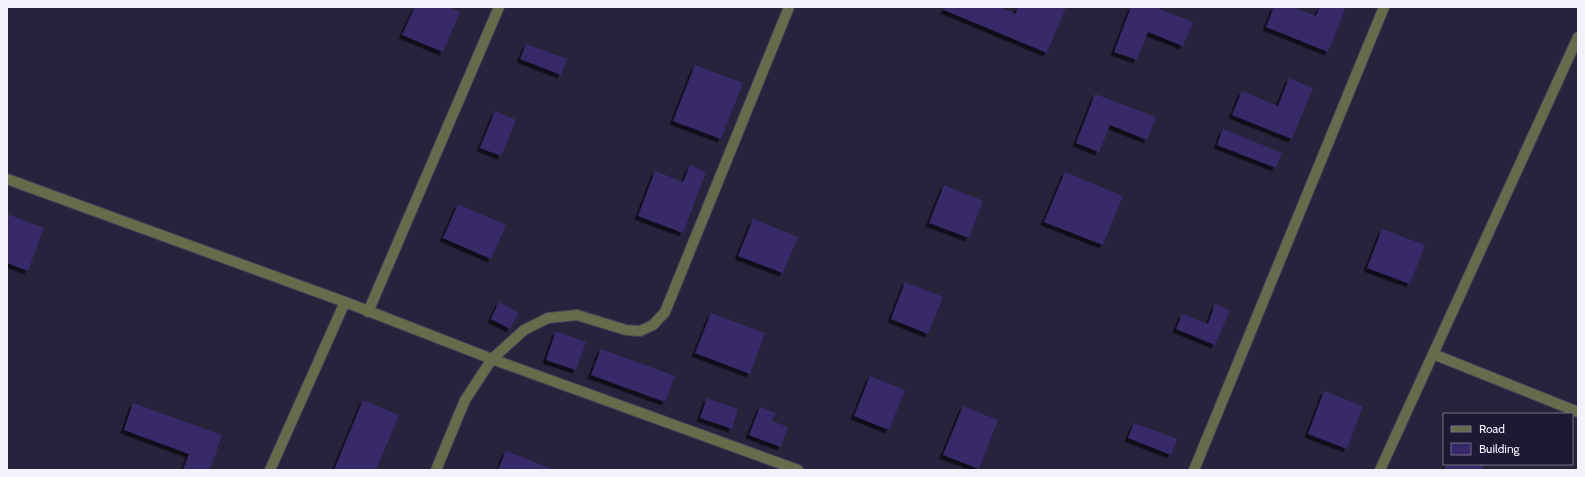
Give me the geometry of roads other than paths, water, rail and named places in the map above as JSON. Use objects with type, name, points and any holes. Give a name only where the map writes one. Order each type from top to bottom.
[{"type":"street","points":[[368,312],[499,7]]},
{"type":"street","points":[[436,470],[465,400],[492,359],[524,330],[548,318],[577,314],[626,330],[640,330],[653,324],[665,312],[789,7]]},
{"type":"street","points":[[1194,470],[1384,7]]},
{"type":"street","points":[[1380,470],[1578,37]]},
{"type":"street","points":[[7,179],[345,302],[492,359],[798,470]]},
{"type":"street","points":[[270,470],[345,302]]},
{"type":"street","points":[[1433,354],[1578,412]]}]
